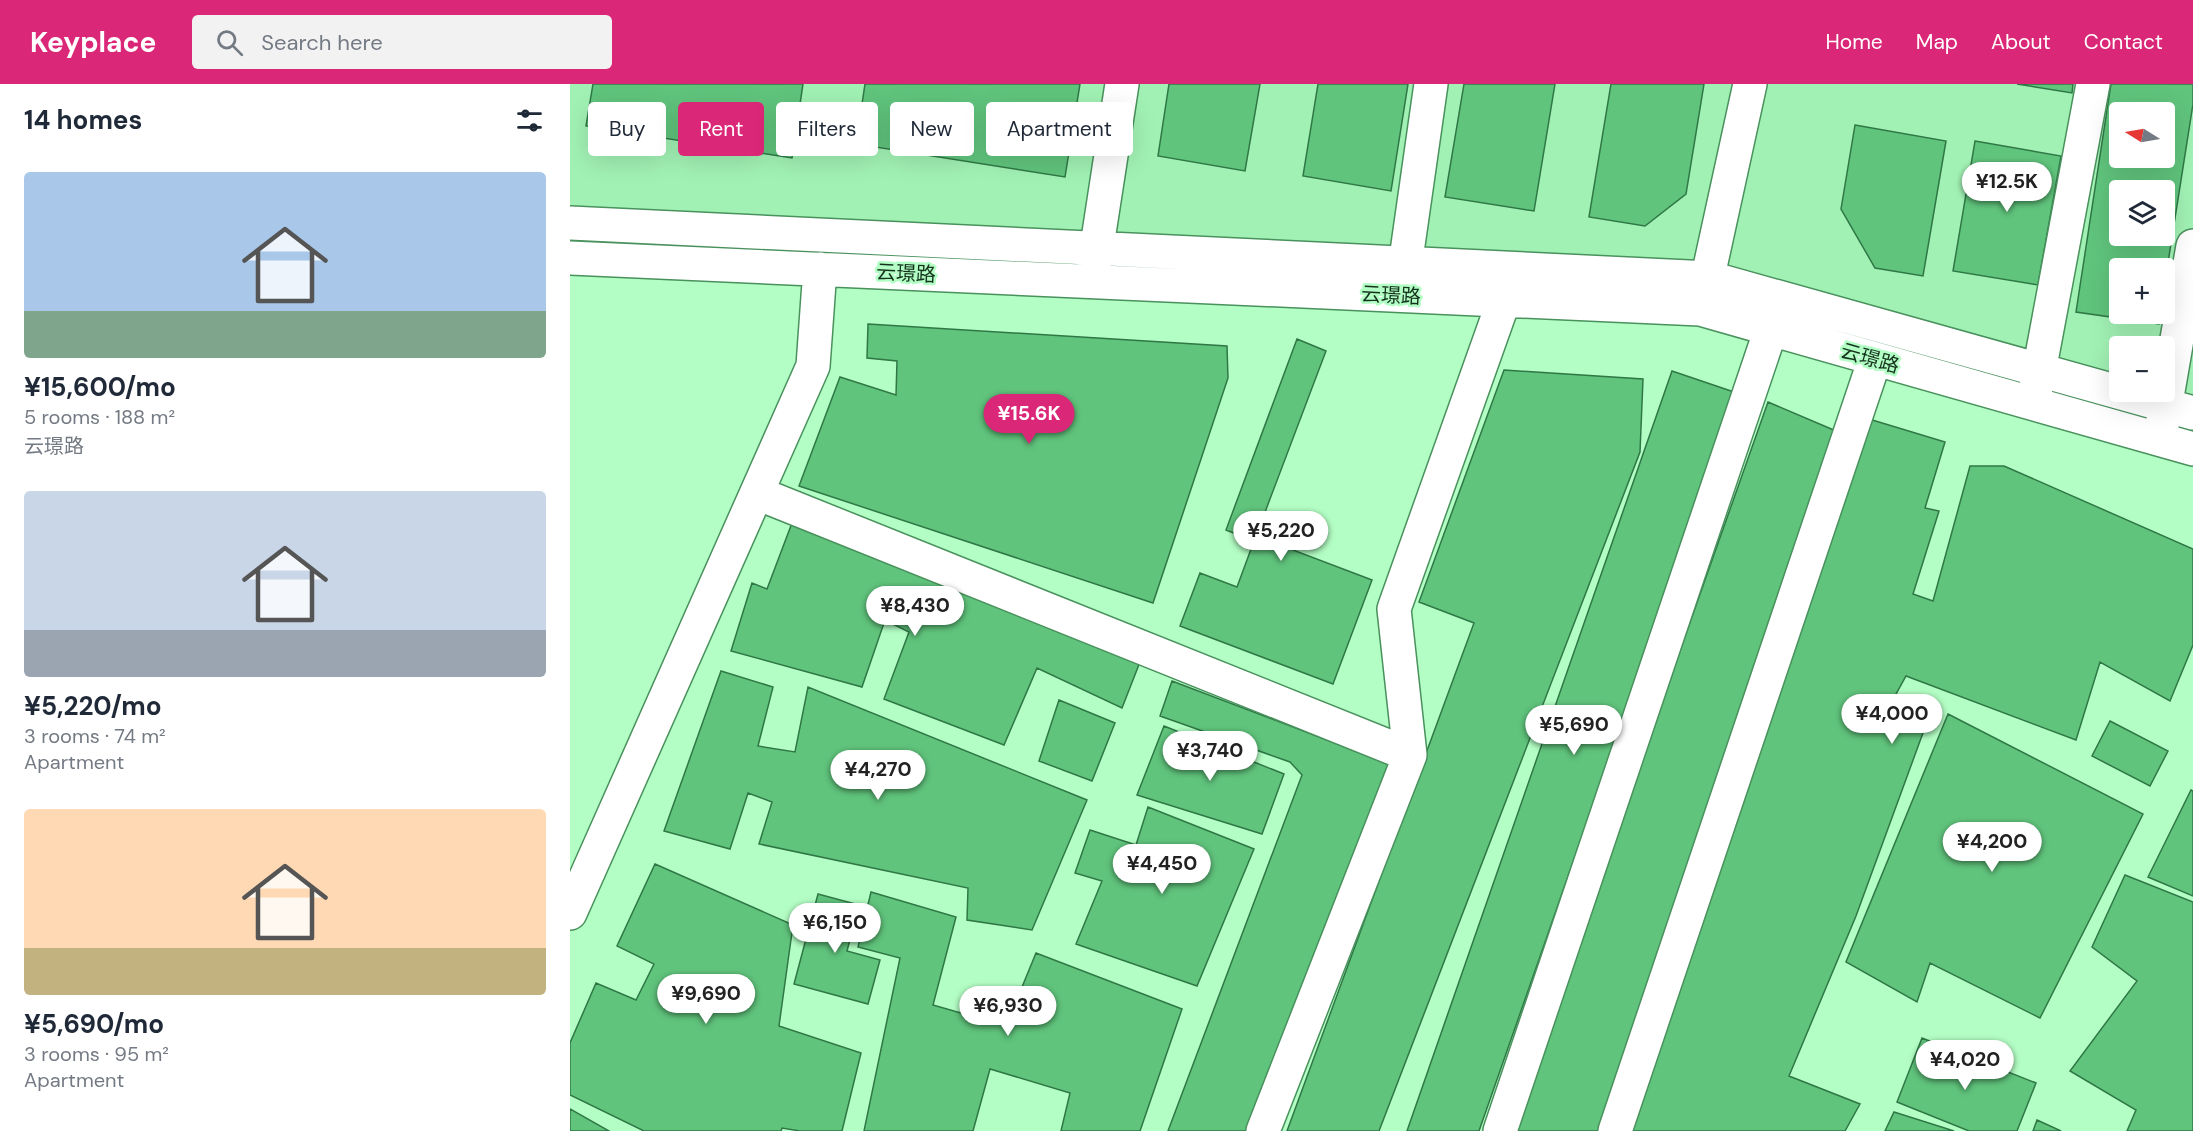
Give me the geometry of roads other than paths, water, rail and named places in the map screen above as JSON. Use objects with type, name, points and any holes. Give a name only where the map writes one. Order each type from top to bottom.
[{"type":"street","points":[[1092,282],[1122,84]]},
{"type":"street","points":[[1403,280],[1431,84]]},
{"type":"street","points":[[1700,309],[1710,278],[1750,84]]},
{"type":"street","points":[[2033,404],[2093,84]]},
{"type":"street","name":"云璟路","points":[[570,223],[1096,250],[1403,280],[1504,300],[1700,309],[2193,449]]},
{"type":"street","points":[[2160,440],[2179,409],[2193,246]]},
{"type":"street","name":"云璟路","points":[[570,258],[1092,282],[1710,278],[2179,409]]},
{"type":"street","points":[[570,913],[813,366],[820,269]]},
{"type":"street","points":[[1263,1131],[1410,755],[1394,609],[1504,300]]},
{"type":"street","points":[[1500,1131],[1771,329]]},
{"type":"street","points":[[1615,1131],[1875,359]]},
{"type":"street","points":[[757,493],[1410,755]]}]
